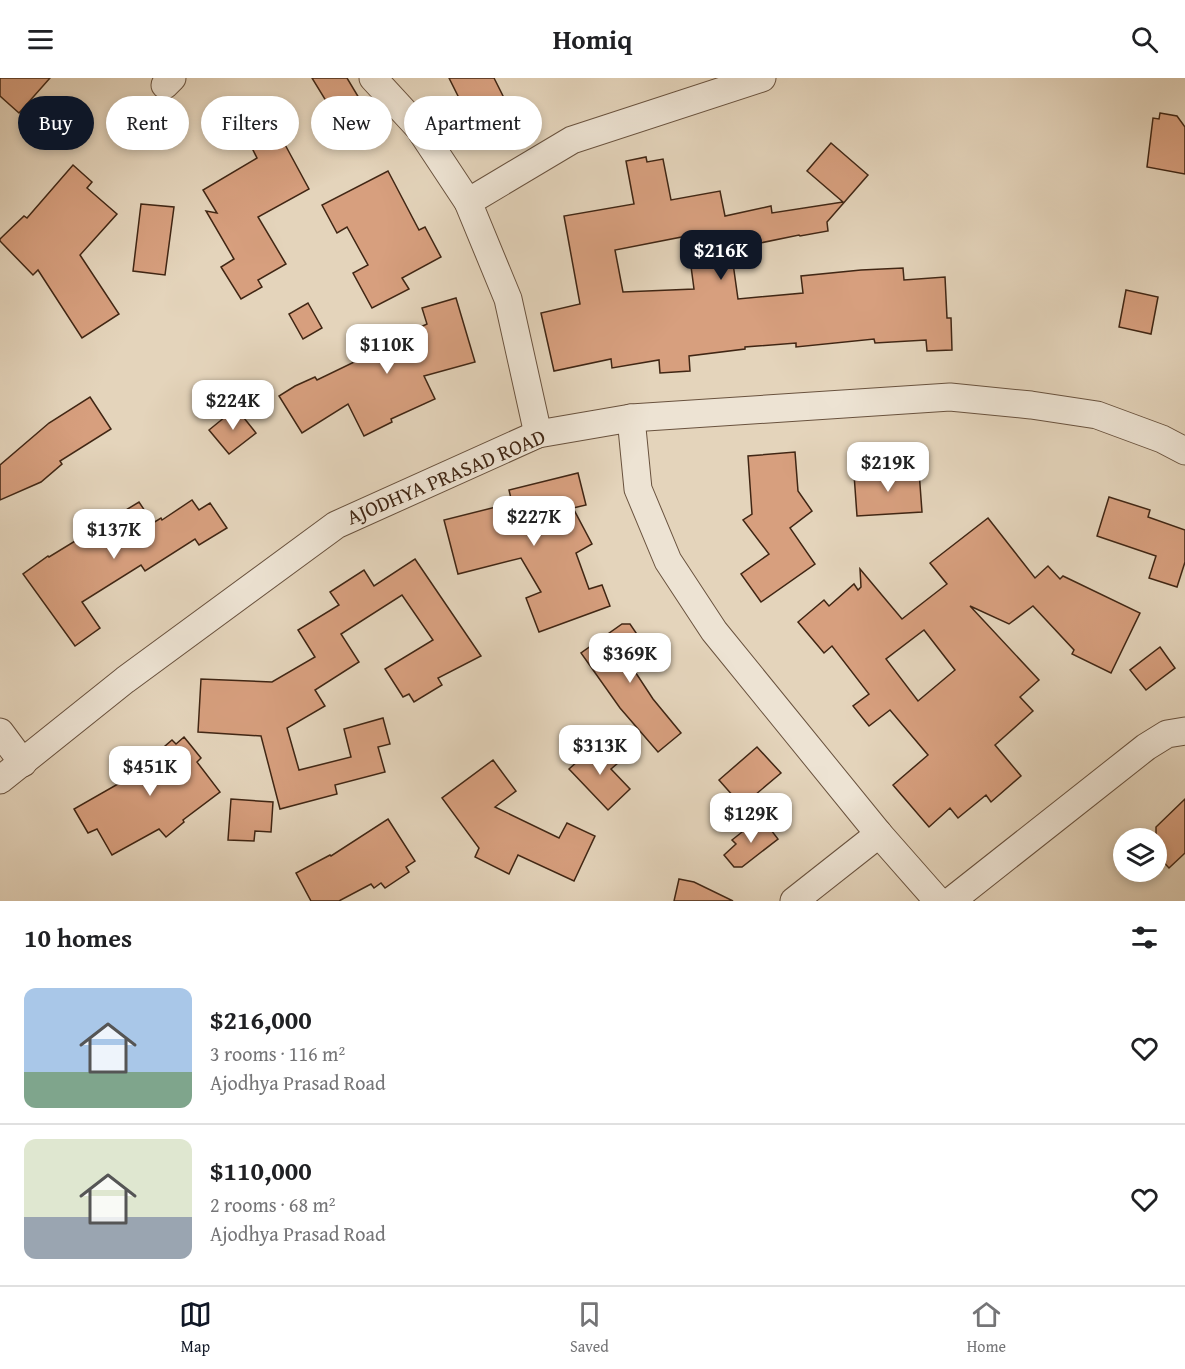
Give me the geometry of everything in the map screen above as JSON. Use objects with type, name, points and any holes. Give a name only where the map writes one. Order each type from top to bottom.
[{"type":"street","points":[[373,78],[419,128],[468,202],[508,299],[538,434]]},
{"type":"street","points":[[468,202],[572,140],[762,78]]},
{"type":"street","name":"AJODHYA PRASAD ROAD","points":[[0,780],[125,680],[336,525],[538,434],[630,418],[950,397],[1031,405],[1097,415],[1161,439],[1185,451]]},
{"type":"street","points":[[630,418],[638,489],[668,561],[714,631],[879,834],[938,901]]},
{"type":"street","points":[[951,901],[1146,747],[1167,734],[1185,731]]},
{"type":"street","points":[[0,732],[23,763]]},
{"type":"street","points":[[794,901],[879,834]]},
{"type":"building","points":[[0,78],[50,78],[34,96],[18,96],[18,112],[0,96]]},
{"type":"building","points":[[312,78],[347,78],[358,96],[323,96]]},
{"type":"building","points":[[449,78],[494,78],[503,96],[458,96]]},
{"type":"building","points":[[1160,113],[1177,116],[1185,127],[1185,174],[1147,167],[1153,118],[1159,119]]},
{"type":"building","points":[[831,143],[868,175],[827,222],[828,231],[731,249],[738,299],[803,293],[801,276],[903,268],[904,280],[945,277],[947,318],[951,318],[952,350],[927,351],[926,340],[875,343],[874,339],[796,347],[796,343],[745,347],[745,349],[689,356],[690,371],[660,373],[659,360],[612,368],[611,359],[554,371],[541,313],[580,304],[564,216],[634,204],[626,161],[646,157],[647,162],[663,159],[671,200],[720,191],[725,216],[771,206],[772,213],[843,202],[807,171]],"holes":[[[687,236],[694,289],[623,292],[615,250]]]},
{"type":"building","points":[[253,150],[288,150],[309,189],[258,217],[286,264],[258,280],[262,287],[241,299],[221,267],[234,259],[206,211],[217,213],[203,190],[257,158]]},
{"type":"building","points":[[73,165],[92,182],[87,188],[117,214],[80,255],[119,314],[82,338],[38,270],[33,275],[0,241],[24,216],[27,218]]},
{"type":"building","points":[[388,171],[419,230],[425,227],[441,257],[402,278],[409,289],[372,308],[353,273],[368,265],[347,227],[337,233],[322,205]]},
{"type":"building","points":[[141,204],[174,207],[165,275],[133,271]]},
{"type":"building","points":[[1126,290],[1158,297],[1151,334],[1119,327]]},
{"type":"building","points":[[456,298],[475,362],[424,376],[435,399],[391,419],[392,422],[364,436],[348,404],[302,433],[279,396],[295,386],[315,377],[317,380],[375,352],[373,349],[427,324],[422,308]]},
{"type":"building","points":[[308,303],[322,328],[303,339],[289,314]]},
{"type":"building","points":[[90,397],[111,429],[60,461],[62,464],[41,482],[0,500],[0,465],[49,423]]},
{"type":"building","points":[[236,408],[256,433],[229,454],[209,430]]},
{"type":"building","points":[[795,452],[798,491],[812,511],[790,528],[815,564],[761,602],[741,574],[769,554],[743,520],[752,514],[748,456]]},
{"type":"building","points":[[919,471],[922,512],[857,516],[854,474]]},
{"type":"building","points":[[578,473],[586,505],[573,508],[592,544],[576,553],[589,589],[602,585],[610,606],[539,632],[526,598],[541,592],[521,558],[458,574],[444,520],[512,503],[509,490]]},
{"type":"building","points":[[1109,497],[1150,510],[1148,517],[1185,530],[1185,562],[1177,587],[1149,578],[1156,556],[1097,536]]},
{"type":"building","points":[[192,500],[199,510],[210,503],[227,528],[199,545],[195,539],[145,571],[141,565],[82,602],[100,628],[75,646],[23,574],[48,556],[139,502],[153,523],[161,518],[162,520]]},
{"type":"building","points":[[988,518],[1035,578],[1048,566],[1060,579],[1063,576],[1140,613],[1111,673],[1072,654],[1074,650],[1033,606],[1009,624],[970,606],[1039,680],[1020,697],[1033,711],[995,745],[1021,776],[991,802],[986,795],[958,818],[950,808],[929,827],[893,785],[928,755],[890,710],[869,726],[853,706],[869,694],[832,646],[824,653],[798,622],[824,600],[829,606],[854,584],[858,590],[861,587],[860,569],[902,619],[947,584],[930,563]],"holes":[[[924,630],[955,670],[918,701],[886,659]]]},
{"type":"building","points":[[415,559],[481,656],[438,678],[442,685],[414,702],[409,694],[403,697],[385,669],[433,640],[402,595],[341,634],[359,662],[315,690],[325,706],[287,728],[299,770],[351,757],[344,729],[383,718],[390,744],[378,747],[385,772],[335,785],[337,794],[280,809],[261,736],[198,732],[201,679],[272,682],[315,657],[298,630],[339,605],[330,592],[364,570],[374,586]]},
{"type":"building","points":[[622,624],[630,624],[647,649],[628,661],[653,699],[681,733],[658,752],[620,708],[581,653]]},
{"type":"building","points":[[1160,647],[1175,668],[1146,690],[1130,670]]},
{"type":"building","points":[[184,737],[201,758],[197,762],[220,792],[183,820],[184,822],[166,837],[159,829],[112,855],[97,829],[88,833],[74,809],[125,780],[118,771],[137,757],[143,765],[172,740],[176,744]]},
{"type":"building","points":[[598,743],[618,763],[611,769],[630,789],[608,810],[569,769]]},
{"type":"building","points":[[757,747],[781,773],[742,806],[719,780]]},
{"type":"building","points":[[493,760],[516,791],[495,807],[559,838],[567,823],[595,836],[574,881],[518,855],[509,874],[475,857],[479,848],[442,798]]},
{"type":"building","points":[[231,799],[273,802],[271,832],[255,831],[254,841],[228,840]]},
{"type":"building","points":[[1185,799],[1185,853],[1169,868],[1167,866],[1167,828],[1156,827]]},
{"type":"building","points":[[761,817],[778,839],[742,867],[734,867],[724,855],[736,844],[732,840]]},
{"type":"building","points":[[388,819],[415,861],[406,867],[409,872],[385,888],[381,883],[374,888],[371,884],[339,901],[311,901],[296,873],[331,856]]},
{"type":"building","points":[[679,879],[694,882],[733,901],[674,901]]}]
